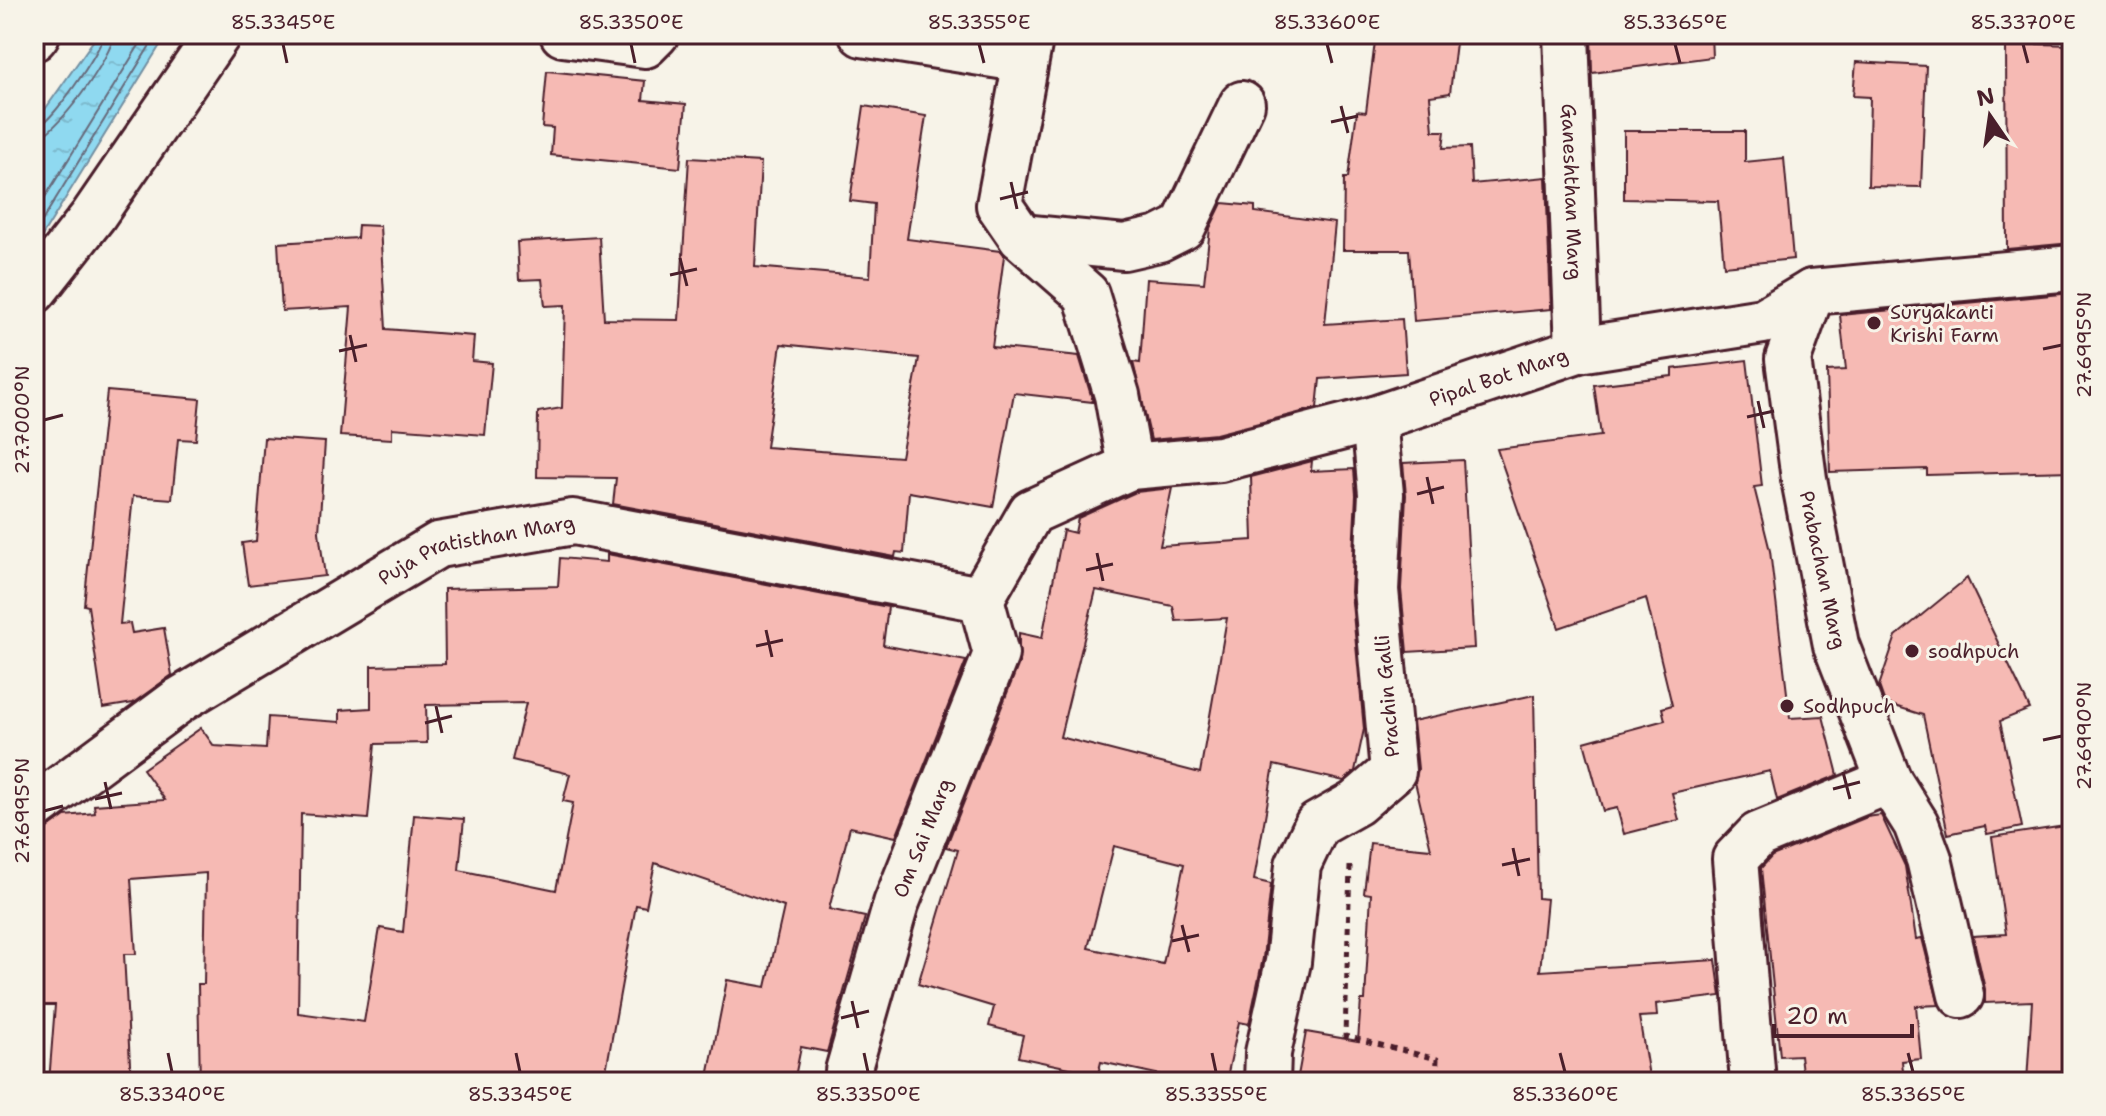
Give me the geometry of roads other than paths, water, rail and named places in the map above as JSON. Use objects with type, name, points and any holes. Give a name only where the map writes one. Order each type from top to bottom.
[{"type":"street","points":[[34,291],[93,216],[218,34]]},
{"type":"street","points":[[563,34],[645,45],[656,34]]},
{"type":"street","points":[[862,34],[1028,47],[999,205],[1021,237],[1086,294],[1117,395],[1130,467]]},
{"type":"street","name":"Ganeshthan Marg","points":[[1566,34],[1578,350]]},
{"type":"street","points":[[1021,237],[1124,247],[1159,239],[1183,227],[1242,104]]},
{"type":"street","name":"Pipal Bot Marg","points":[[981,599],[1031,512],[1130,467],[1220,459],[1374,419],[1578,350],[1763,321],[1812,292],[2072,268]]},
{"type":"street","name":"Prabachan Marg","points":[[1812,292],[1788,359],[1804,479],[1836,645],[1889,781],[1916,824],[1929,859],[1961,995]]},
{"type":"street","name":"Prachin Galli","points":[[1267,1082],[1268,1053],[1288,962],[1298,865],[1317,825],[1356,803],[1393,771],[1376,590],[1381,494],[1374,419]]},
{"type":"street","name":"Puja Pratisthan Marg","points":[[34,808],[181,699],[438,545],[573,522],[981,599]]},
{"type":"street","name":"Om Sai Marg","points":[[849,1082],[848,1071],[896,904],[996,654],[981,599]]},
{"type":"street","points":[[1753,1082],[1735,859],[1758,835],[1889,781]]},
{"type":"water","points":[[98,34],[167,34],[34,249],[34,125]]},
{"type":"place","name":"Suryakanti Krishi Farm","points":[[1874,323]]},
{"type":"place","name":"sodhpuch","points":[[1912,651]]},
{"type":"place","name":"Sodhpuch","points":[[1787,706]]}]
